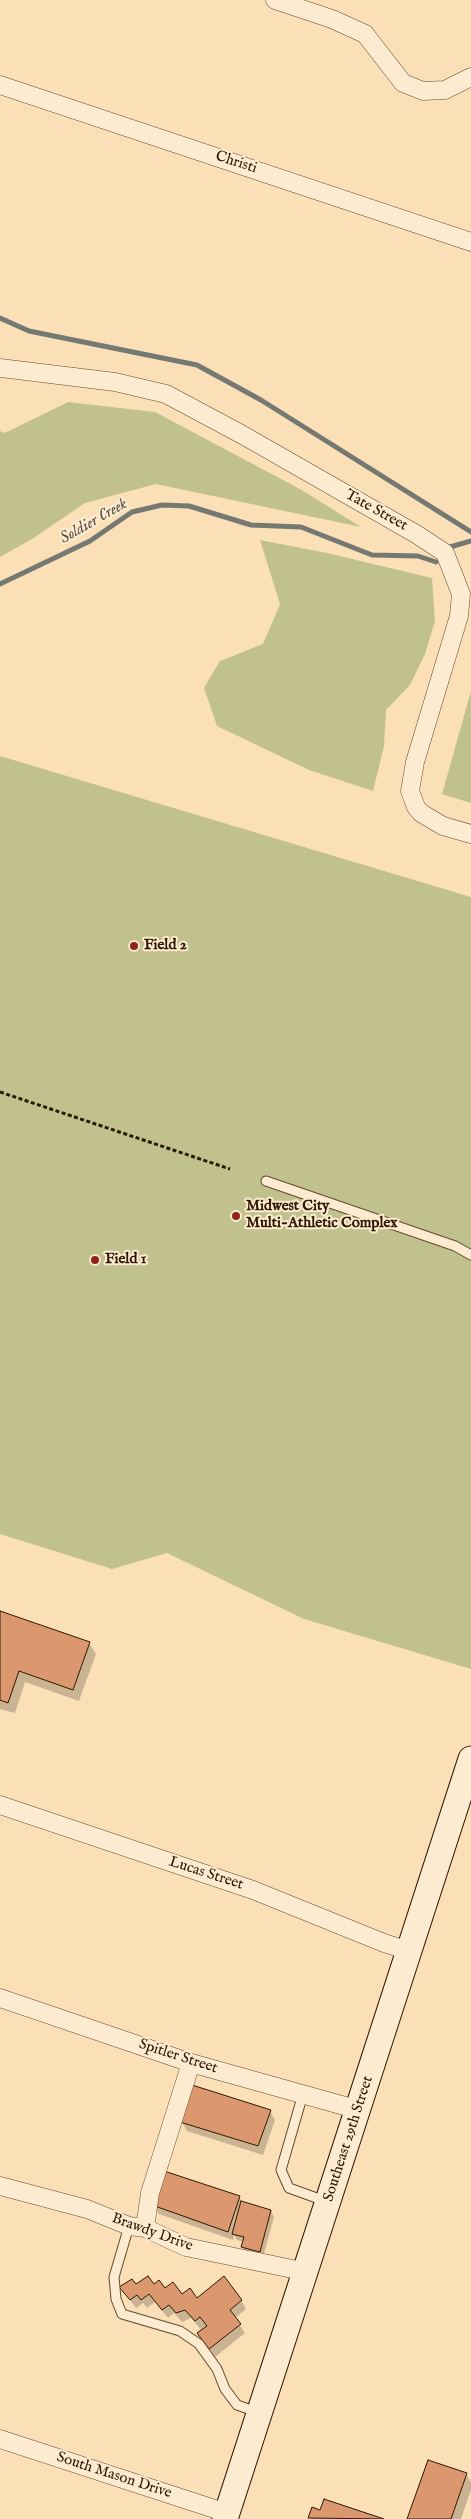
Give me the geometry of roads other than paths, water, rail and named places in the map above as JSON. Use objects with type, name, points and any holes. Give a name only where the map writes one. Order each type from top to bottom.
[{"type":"main road","name":"Southeast 29th Street","points":[[226,2516],[307,2272],[471,1759]]},
{"type":"street","points":[[275,0],[332,19],[365,34],[403,83],[423,91],[445,90],[471,77]]},
{"type":"street","name":"Christi","points":[[0,85],[471,242]]},
{"type":"street","name":"Tate Street","points":[[0,368],[115,382],[166,394],[241,434],[416,534],[445,553],[461,594],[459,616],[415,762],[410,791],[416,807],[421,813],[443,826],[471,834]]},
{"type":"street","name":"Lucas Street","points":[[0,1805],[253,1890],[384,1943],[409,1951]]},
{"type":"street","name":"Spitler Street","points":[[0,1998],[191,2062],[359,2110]]},
{"type":"street","points":[[137,2227],[150,2193],[191,2062]]},
{"type":"street","name":"Brawdy Drive","points":[[0,2186],[88,2209],[186,2247],[307,2272]]},
{"type":"street","name":"South Mason Drive","points":[[0,2439],[226,2516]]},
{"type":"lane","points":[[266,1181],[455,1246],[471,1255]]},
{"type":"lane","points":[[303,2094],[281,2170],[289,2188],[329,2202]]},
{"type":"lane","points":[[137,2227],[114,2277],[116,2299],[122,2314],[180,2331],[199,2344],[217,2369],[225,2388],[237,2405],[260,2413]]},
{"type":"waterway","points":[[0,318],[29,331],[197,365],[261,400],[471,532]]},
{"type":"waterway","name":"Soldier Creek","points":[[0,584],[90,541],[132,512],[162,505],[189,506],[251,525],[301,527],[372,555],[418,556],[436,562]]},
{"type":"waterway","name":"Soldier Creek","points":[[450,547],[471,541]]},
{"type":"place","name":"Field 2","points":[[134,946]]},
{"type":"place","name":"Midwest City Multi-Athletic Complex","points":[[236,1216]]},
{"type":"place","name":"Field 1","points":[[95,1260]]}]
